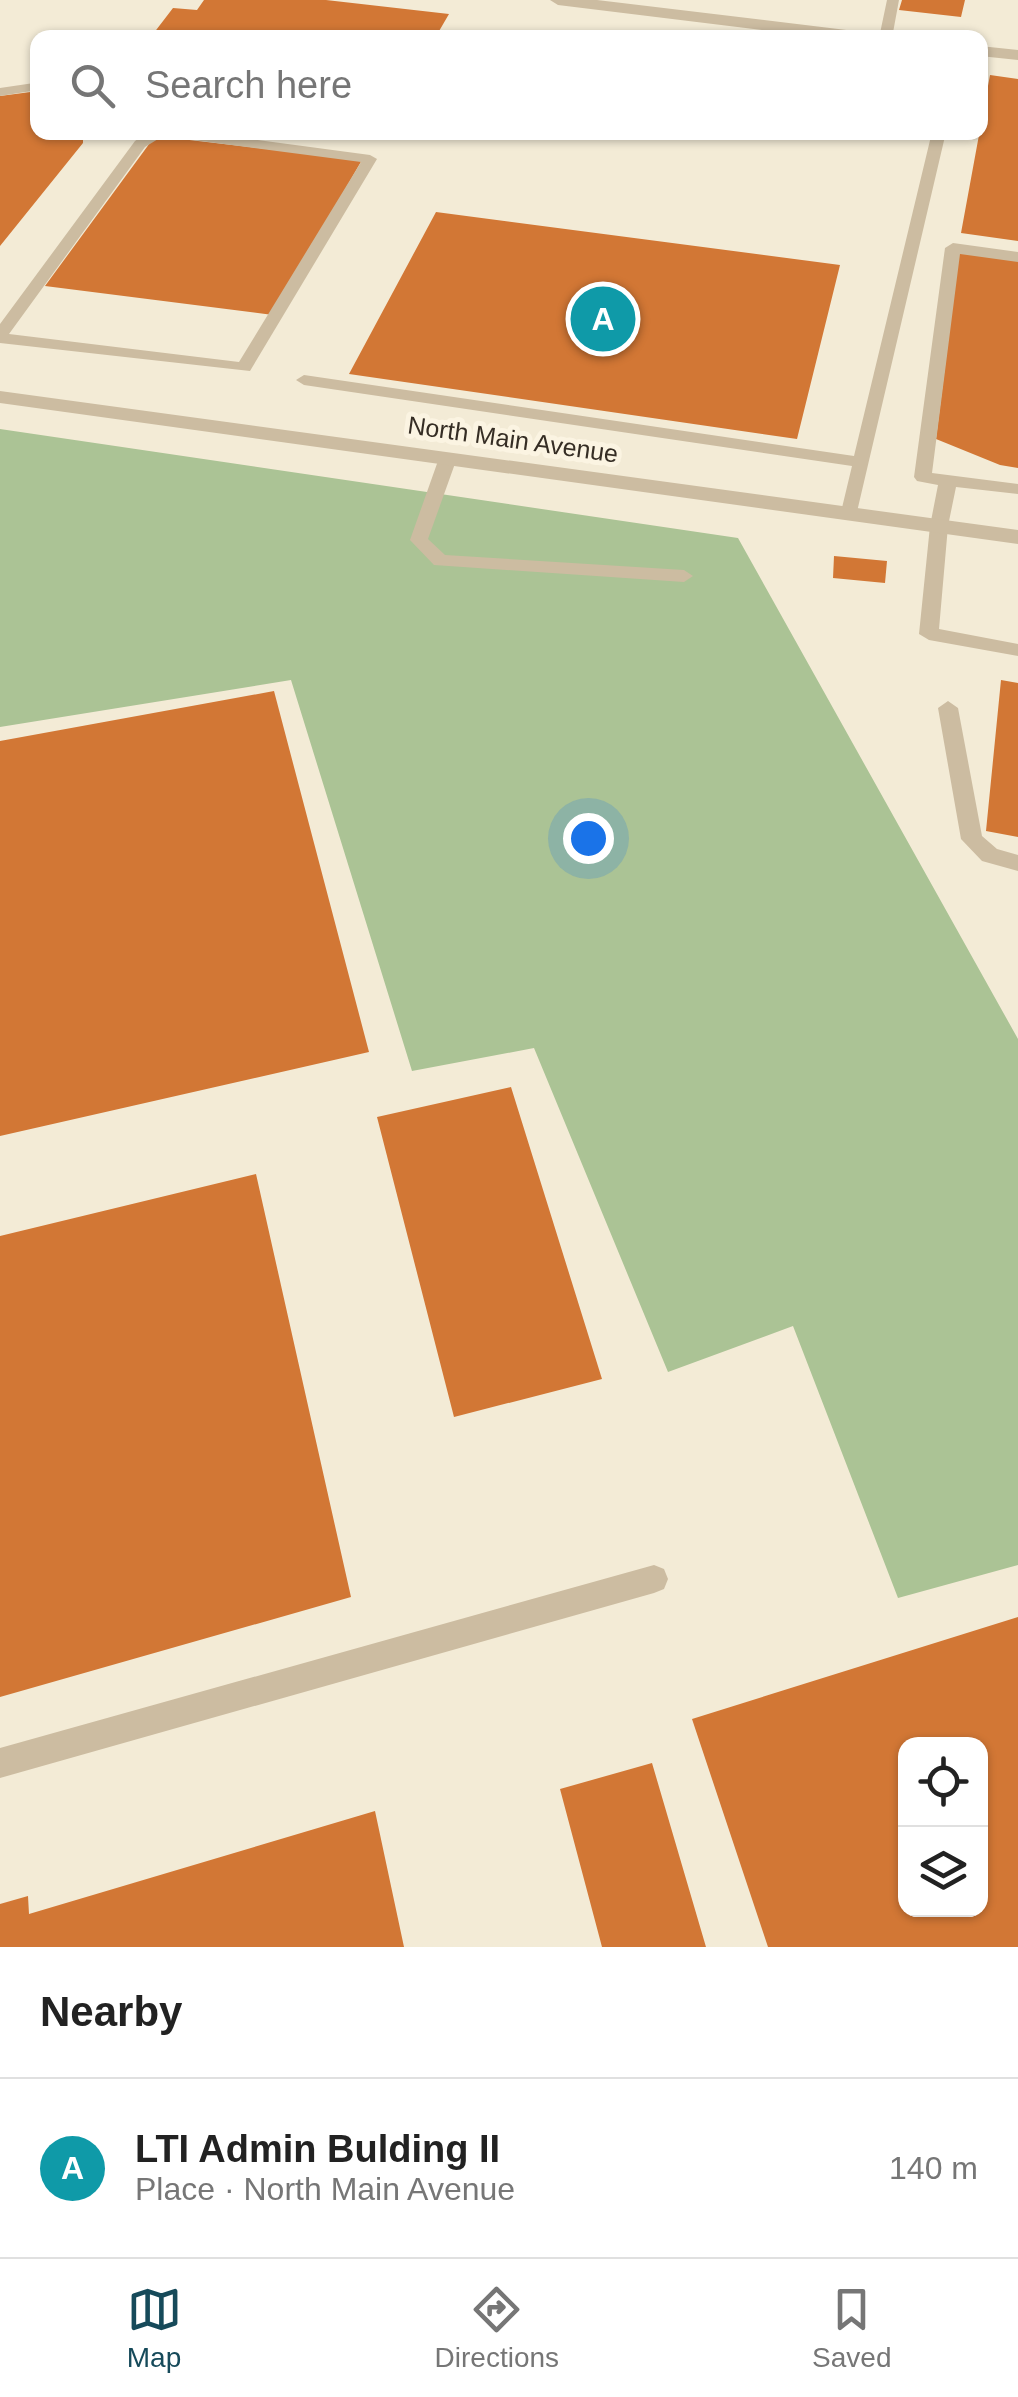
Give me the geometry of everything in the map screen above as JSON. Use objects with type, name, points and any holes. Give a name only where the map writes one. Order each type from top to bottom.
[{"type":"street","points":[[558,0],[804,30]]},
{"type":"street","points":[[988,51],[1018,55]]},
{"type":"street","name":"North Main Avenue","points":[[0,397],[1018,538]]},
{"type":"lane","points":[[887,30],[893,0]]},
{"type":"lane","points":[[0,92],[30,88]]},
{"type":"lane","points":[[147,140],[140,144],[0,337],[244,368],[370,159],[223,140]]},
{"type":"lane","points":[[850,512],[937,140]]},
{"type":"lane","points":[[1018,257],[953,248],[923,477],[1018,490]]},
{"type":"lane","points":[[304,380],[860,462]]},
{"type":"lane","points":[[448,458],[418,540],[440,562],[684,576]]},
{"type":"lane","points":[[948,481],[939,526],[929,634],[1018,650]]},
{"type":"lane","points":[[948,708],[972,839],[990,855],[1018,863]]},
{"type":"lane","points":[[0,1763],[654,1580]]},
{"type":"green space","points":[[0,429],[738,538],[1018,1039],[1018,1565],[898,1598],[793,1326],[668,1372],[534,1048],[412,1071],[291,680],[0,727]]},
{"type":"building","points":[[204,0],[326,0],[449,14],[440,30],[156,30],[173,8],[197,10]]},
{"type":"building","points":[[902,0],[965,0],[961,17],[899,10]]},
{"type":"building","points":[[990,75],[1018,79],[1018,241],[961,233],[978,140],[988,140]]},
{"type":"building","points":[[30,92],[30,140],[83,143],[0,246],[0,96]]},
{"type":"building","points":[[152,140],[190,140],[362,160],[273,315],[45,286]]},
{"type":"building","points":[[436,212],[840,265],[797,439],[349,374]]},
{"type":"building","points":[[959,252],[1018,260],[1018,468],[1000,465],[936,439]]},
{"type":"building","points":[[834,556],[887,561],[885,583],[833,578]]},
{"type":"building","points":[[1001,680],[1018,683],[1018,837],[986,831]]},
{"type":"building","points":[[274,691],[369,1052],[0,1136],[0,741]]},
{"type":"building","points":[[511,1087],[602,1379],[454,1417],[377,1117]]},
{"type":"building","points":[[256,1174],[351,1597],[0,1697],[0,1236]]},
{"type":"building","points":[[1018,1617],[1018,1947],[768,1947],[692,1719]]},
{"type":"building","points":[[652,1763],[706,1947],[602,1947],[560,1789]]},
{"type":"building","points":[[375,1811],[404,1947],[0,1947],[0,1904],[28,1896],[29,1914]]},
{"type":"place","name":"LTI Admin Bulding II","points":[[603,319]]}]
